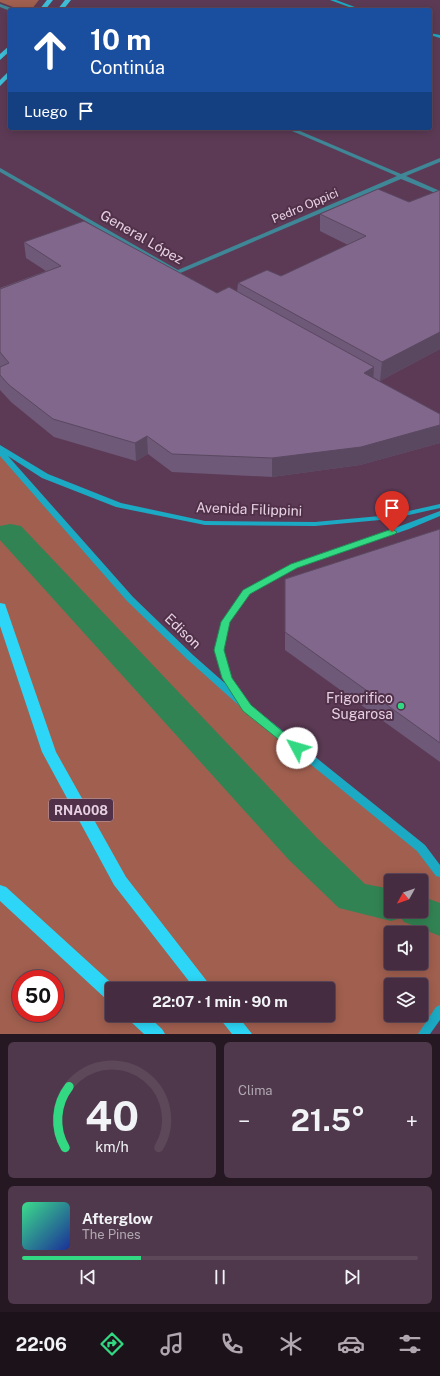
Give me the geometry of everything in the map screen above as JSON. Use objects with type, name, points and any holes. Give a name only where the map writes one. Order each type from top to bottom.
[{"type":"highway","name":"RNA008","points":[[0,608],[49,752],[120,881],[199,982]]},
{"type":"highway","points":[[0,891],[105,988]]},
{"type":"highway","points":[[143,1022],[156,1034]]},
{"type":"highway","points":[[232,1022],[242,1034]]},
{"type":"main road","points":[[44,8],[50,0]]},
{"type":"main road","points":[[62,8],[68,0]]},
{"type":"main road","points":[[332,0],[355,8]]},
{"type":"main road","points":[[0,58],[8,49]]},
{"type":"main road","points":[[0,84],[8,74]]},
{"type":"main road","name":"Avenida Filippini","points":[[0,446],[44,476],[106,500],[120,505],[205,523],[315,524],[391,517],[440,506]]},
{"type":"main road","name":"Edison","points":[[0,451],[130,599],[190,657],[247,708],[420,848],[440,873]]},
{"type":"main road","points":[[247,708],[227,678],[219,650],[226,622],[247,592],[294,566],[406,527],[440,513]]},
{"type":"main road","points":[[424,1034],[440,1010]]},
{"type":"street","points":[[293,130],[440,193]]},
{"type":"street","name":"Pedro Oppici","points":[[178,272],[440,160]]},
{"type":"street","name":"General López","points":[[0,170],[185,276]]},
{"type":"shaded area","points":[[0,0],[39,0],[33,8],[16,8],[0,2]]},
{"type":"shaded area","points":[[0,451],[130,599],[190,657],[420,848],[440,873],[440,1010],[424,1034],[0,1034]]},
{"type":"building","points":[[378,189],[409,202],[440,190],[440,332],[382,362],[238,283],[267,270],[281,276],[366,236],[320,214]]},
{"type":"building","points":[[84,221],[217,293],[229,287],[374,367],[364,373],[440,414],[440,425],[361,447],[272,458],[172,454],[147,436],[135,443],[53,419],[9,385],[0,375],[0,367],[9,363],[0,352],[0,289],[61,266],[24,242]]},
{"type":"building","name":"Frigorifico Sugarosa","points":[[440,529],[440,743],[285,632],[285,579]]},
{"type":"waterway","points":[[10,533],[303,849],[353,897],[384,904]]},
{"type":"waterway","points":[[428,915],[440,920]]},
{"type":"place","name":"Frigorifico Sugarosa","points":[[401,706]]},
{"type":"route","points":[[297,748],[247,708],[227,678],[219,650],[226,622],[247,592],[294,566],[392,532]]}]
